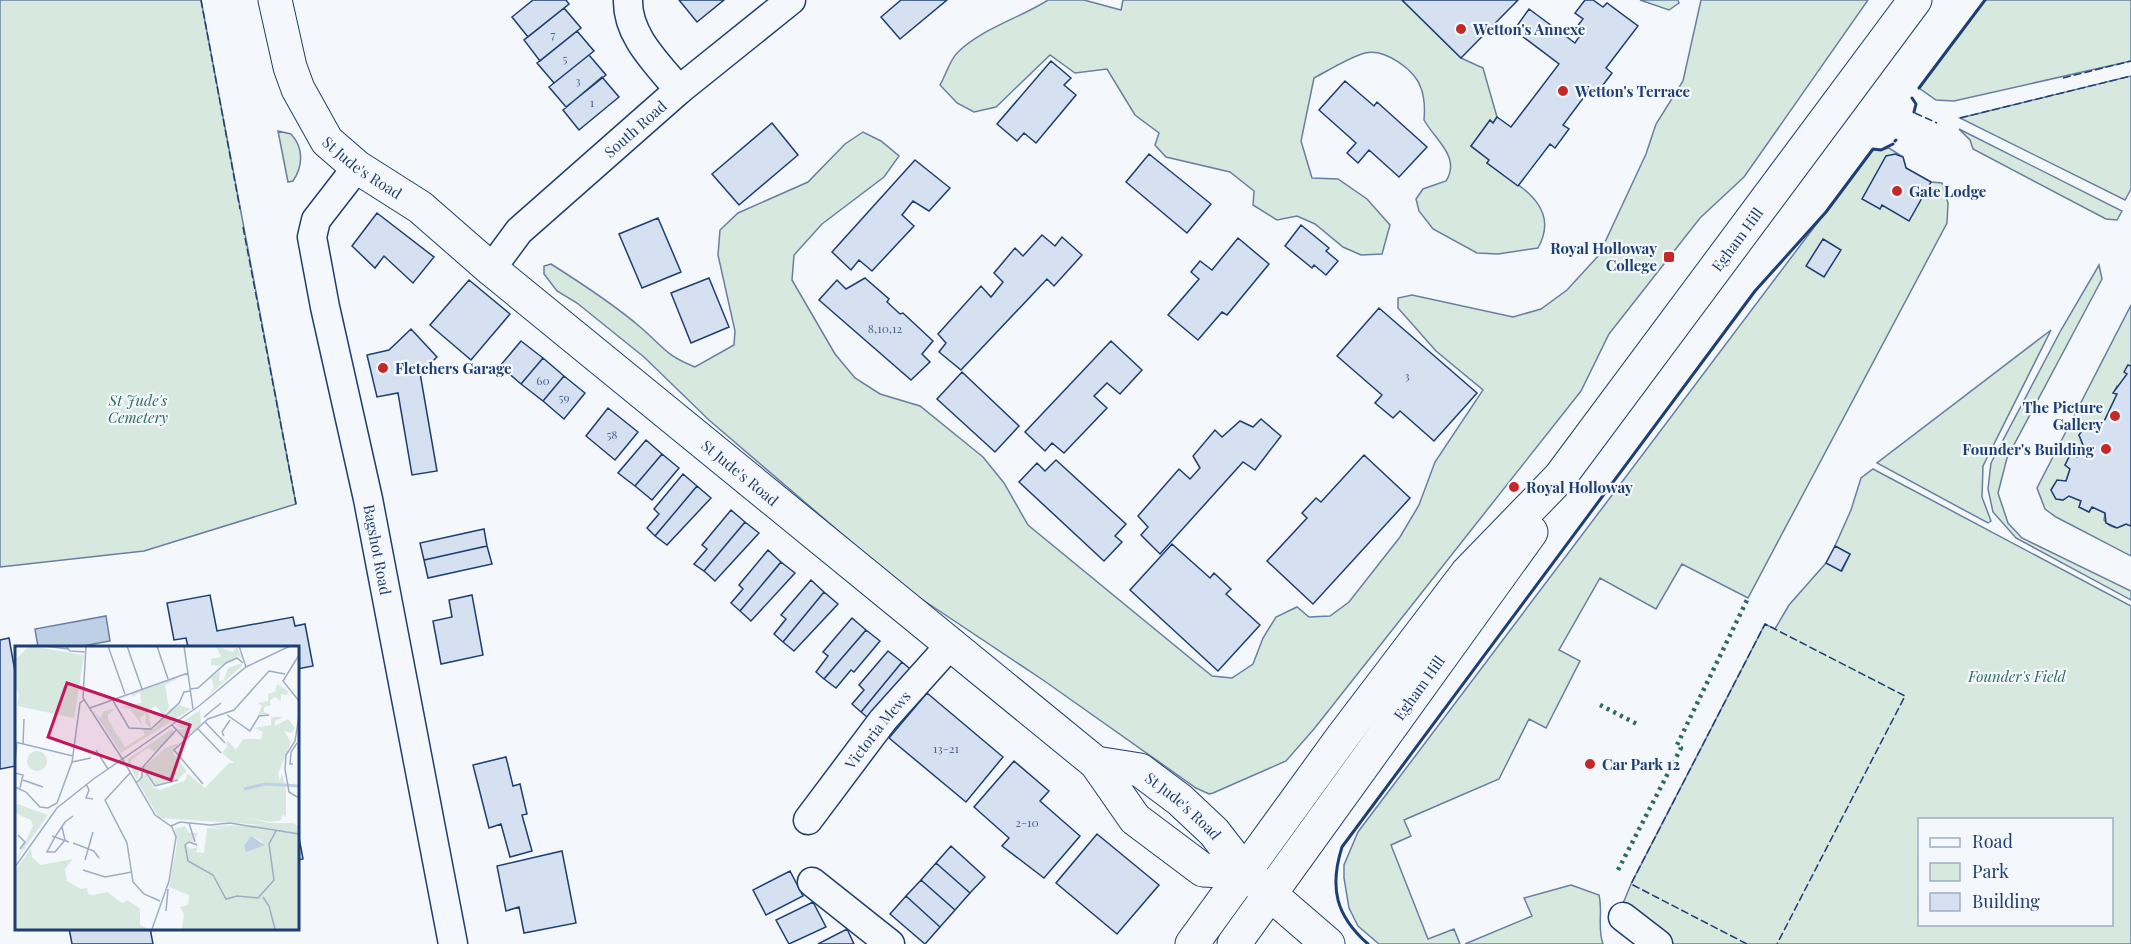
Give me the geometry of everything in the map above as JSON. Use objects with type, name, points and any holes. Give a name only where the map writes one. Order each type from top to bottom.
[{"type":"main road","name":"St Jude's Road","points":[[274,0],[290,67],[298,89],[327,141],[357,167],[420,207],[491,269],[952,643],[1096,763],[1140,770],[1180,800],[1214,832],[1245,872],[1328,944]]},
{"type":"main road","name":"Egham Hill","points":[[1192,944],[1343,736],[1467,573],[1560,477],[1915,0]]},
{"type":"main road","name":"Egham Hill","points":[[1234,944],[1530,532],[1560,477]]},
{"type":"street","points":[[628,0],[635,31],[648,52],[679,90]]},
{"type":"street","name":"South Road","points":[[491,269],[519,231],[679,90],[791,0]]},
{"type":"street","name":"Bagshot Road","points":[[357,167],[316,220],[312,237],[325,307],[373,519],[453,944]]},
{"type":"street","name":"Victoria Mews","points":[[808,820],[883,720],[952,643]]},
{"type":"street","points":[[812,882],[890,944]]},
{"type":"street","points":[[1623,917],[1658,944]]},
{"type":"green space","name":"St Jude's Cemetery","points":[[0,0],[201,0],[296,504],[144,551],[0,567]]},
{"type":"green space","points":[[1048,0],[1084,0],[1121,10],[1123,0],[1402,0],[1461,58],[1483,68],[1497,117],[1493,123],[1490,121],[1471,146],[1489,160],[1487,163],[1523,188],[1540,208],[1544,220],[1544,233],[1538,248],[1498,254],[1477,253],[1433,229],[1419,211],[1416,199],[1423,189],[1446,181],[1451,164],[1449,157],[1424,120],[1424,100],[1421,88],[1413,74],[1390,57],[1373,52],[1359,55],[1314,78],[1301,141],[1312,178],[1338,179],[1367,199],[1390,225],[1382,254],[1361,255],[1343,247],[1315,224],[1297,216],[1277,220],[1253,205],[1254,191],[1230,172],[1166,157],[1155,145],[1159,133],[1135,115],[1107,69],[1075,73],[1050,55],[996,107],[974,112],[957,103],[940,85],[955,55],[979,36]]},
{"type":"green space","points":[[1640,0],[1678,0],[1679,3],[1669,10]]},
{"type":"green space","points":[[1701,0],[1868,0],[1744,177],[1700,218],[1609,334],[1581,391],[1314,729],[1286,761],[1209,794],[1196,788],[1043,680],[905,588],[709,420],[644,357],[577,303],[557,291],[544,274],[544,266],[551,264],[618,309],[670,354],[695,367],[734,345],[735,331],[718,255],[720,230],[738,213],[808,182],[845,144],[863,132],[881,141],[899,156],[884,177],[822,224],[794,255],[792,280],[835,354],[855,378],[880,394],[920,406],[983,457],[1004,483],[1028,525],[1212,676],[1232,678],[1253,664],[1263,638],[1276,617],[1297,607],[1309,617],[1330,616],[1349,602],[1400,537],[1419,505],[1435,462],[1483,390],[1436,351],[1398,308],[1398,298],[1412,295],[1513,317],[1541,309],[1567,290],[1599,255],[1646,154],[1656,124],[1683,81]]},
{"type":"green space","points":[[1985,0],[2131,0],[2131,61],[1954,101],[1936,100],[1919,88]]},
{"type":"green space","points":[[2131,76],[2131,189],[2125,200],[1960,118]]},
{"type":"green space","points":[[1959,129],[2122,211],[2117,220],[2106,219],[1973,149],[1970,140]]},
{"type":"green space","points":[[278,131],[291,134],[300,151],[299,169],[293,181],[288,182]]},
{"type":"green space","points":[[1889,148],[1903,157],[1906,168],[1931,182],[1942,183],[1948,203],[1947,223],[1748,598],[1682,564],[1656,609],[1600,578],[1559,650],[1580,661],[1546,728],[1529,719],[1499,779],[1404,820],[1411,836],[1391,845],[1428,939],[1454,929],[1460,944],[1379,944],[1358,926],[1349,908],[1344,865],[1358,832],[1873,149]]},
{"type":"green space","points":[[2099,265],[2102,279],[2007,458],[1998,493],[2008,523],[2022,538],[2131,591],[2131,600],[2016,538],[1993,512],[1988,489],[1991,463],[2061,330]]},
{"type":"green space","points":[[2131,305],[2131,366],[2120,387],[2117,386],[2114,392],[2117,394],[2100,430],[2091,425],[2085,427],[2079,435],[2083,445],[2077,457],[2071,453],[2065,465],[2070,469],[2066,481],[2057,481],[2051,490],[2056,499],[2063,500],[2069,496],[2081,501],[2079,507],[2089,512],[2092,507],[2105,513],[2104,520],[2111,526],[2120,527],[2126,524],[2131,526],[2131,556],[2056,517],[2045,509],[2037,488]]},
{"type":"green space","points":[[2051,330],[1983,466],[1982,497],[1991,521],[1988,523],[1877,463]]},
{"type":"green space","name":"Founder's Field","points":[[1873,469],[2131,606],[2131,944],[1671,944],[1622,906],[1631,884],[1765,624],[1775,629],[1789,605],[1826,563],[1842,571],[1850,554],[1835,546],[1851,510],[1861,478]]},
{"type":"green space","points":[[1571,885],[1599,895],[1600,932],[1603,944],[1465,944],[1532,916],[1524,898]]},
{"type":"water","points":[[106,616],[110,641],[82,646],[38,646],[35,629]]},
{"type":"building","points":[[533,0],[566,0],[569,4],[528,37],[512,17]]},
{"type":"building","points":[[679,0],[724,0],[697,22]]},
{"type":"building","points":[[901,0],[947,0],[900,39],[881,17]]},
{"type":"building","name":"Wetton's Annexe","points":[[1402,0],[1518,0],[1461,58]]},
{"type":"building","name":"Wetton's Terrace","points":[[1585,0],[1593,0],[1603,7],[1607,3],[1638,26],[1606,68],[1612,73],[1597,93],[1590,89],[1563,125],[1569,129],[1555,148],[1550,144],[1518,186],[1487,163],[1489,160],[1471,146],[1490,120],[1493,123],[1497,117],[1511,127],[1559,64],[1514,30],[1529,9],[1575,43],[1579,37],[1572,33],[1583,19],[1575,13]]},
{"type":"building","points":[[564,8],[581,28],[540,61],[524,40]]},
{"type":"building","points":[[577,31],[594,51],[554,83],[537,63]]},
{"type":"building","points":[[589,55],[606,75],[566,107],[549,87]]},
{"type":"building","points":[[1051,61],[1071,78],[1064,85],[1076,95],[1036,143],[1024,133],[1017,141],[997,124]]},
{"type":"building","points":[[602,77],[619,97],[579,130],[563,110]]},
{"type":"building","points":[[1345,81],[1374,106],[1377,102],[1427,147],[1399,177],[1369,150],[1358,163],[1347,153],[1356,143],[1319,110]]},
{"type":"building","points":[[772,123],[798,155],[739,205],[712,174]]},
{"type":"building","points":[[1149,154],[1211,204],[1187,233],[1126,182]]},
{"type":"building","name":"Gate Lodge","points":[[1895,154],[1903,157],[1906,168],[1931,182],[1909,221],[1882,205],[1880,209],[1862,199],[1886,156]]},
{"type":"building","points":[[915,160],[950,188],[929,211],[913,201],[902,215],[914,226],[872,271],[859,260],[851,270],[832,252]]},
{"type":"building","points":[[377,213],[434,257],[413,283],[384,256],[375,268],[352,246]]},
{"type":"building","points":[[658,218],[681,272],[642,288],[619,234]]},
{"type":"building","points":[[1301,225],[1329,248],[1326,251],[1338,261],[1326,275],[1314,265],[1312,268],[1285,246]]},
{"type":"building","points":[[1042,235],[1055,246],[1062,237],[1082,255],[1054,286],[1047,279],[961,370],[939,352],[946,343],[938,334],[981,286],[991,297],[1003,282],[994,273],[1015,248],[1023,256]]},
{"type":"building","points":[[1238,238],[1269,264],[1227,315],[1222,312],[1198,340],[1168,315],[1199,279],[1191,272],[1200,261],[1212,270]]},
{"type":"building","points":[[1823,239],[1841,250],[1824,277],[1806,266]]},
{"type":"building","points":[[709,278],[729,327],[691,343],[671,293]]},
{"type":"building","points":[[865,278],[889,299],[887,302],[900,314],[903,313],[933,341],[922,354],[930,362],[911,380],[819,300],[837,280],[846,289]]},
{"type":"building","points":[[469,280],[510,314],[471,360],[430,325]]},
{"type":"building","points":[[1379,308],[1477,393],[1434,441],[1400,411],[1393,418],[1375,403],[1382,395],[1337,356]]},
{"type":"building","points":[[411,329],[437,357],[420,373],[437,471],[412,475],[398,393],[377,397],[367,355],[389,350]]},
{"type":"building","points":[[521,341],[543,358],[521,384],[500,366]]},
{"type":"building","points":[[1111,341],[1142,370],[1120,394],[1107,383],[1094,396],[1107,408],[1064,453],[1052,443],[1045,451],[1025,432]]},
{"type":"building","points":[[543,358],[564,376],[543,401],[521,384]]},
{"type":"building","name":"Founder's Building","points":[[2128,365],[2131,366],[2131,526],[2126,524],[2117,528],[2106,523],[2105,513],[2092,507],[2089,512],[2079,507],[2081,501],[2069,496],[2063,500],[2056,499],[2051,490],[2057,480],[2066,481],[2070,469],[2065,465],[2071,453],[2077,457],[2083,445],[2079,435],[2083,429],[2091,425],[2100,430],[2117,394],[2113,393],[2127,374],[2124,372]]},
{"type":"building","points":[[962,372],[1019,426],[995,452],[937,399]]},
{"type":"building","points":[[564,376],[585,393],[564,419],[543,401]]},
{"type":"building","points":[[608,408],[638,432],[615,460],[586,436]]},
{"type":"building","points":[[1261,419],[1281,436],[1255,470],[1243,462],[1160,554],[1141,535],[1148,527],[1138,516],[1179,469],[1190,479],[1200,468],[1193,456],[1215,430],[1222,437],[1240,421],[1253,427]]},
{"type":"building","points":[[646,440],[662,454],[635,486],[618,473]]},
{"type":"building","points":[[662,454],[679,468],[652,500],[635,486]]},
{"type":"building","points":[[1364,455],[1410,498],[1313,604],[1267,561],[1307,518],[1302,513],[1316,498],[1321,502]]},
{"type":"building","points":[[1056,460],[1126,524],[1115,536],[1122,542],[1104,561],[1019,482],[1037,463],[1045,471]]},
{"type":"building","points":[[683,474],[697,486],[655,536],[647,528],[659,514],[654,509]]},
{"type":"building","points":[[697,486],[711,498],[667,545],[655,536]]},
{"type":"building","points":[[731,510],[745,522],[704,571],[694,564],[707,549],[702,545]]},
{"type":"building","points":[[745,522],[759,533],[715,581],[704,571]]},
{"type":"building","points":[[484,529],[487,546],[424,560],[420,543]]},
{"type":"building","points":[[1172,544],[1210,578],[1214,573],[1231,589],[1226,594],[1260,625],[1218,671],[1130,590]]},
{"type":"building","points":[[487,546],[492,564],[428,578],[424,560]]},
{"type":"building","points":[[1835,546],[1850,554],[1841,571],[1826,563]]},
{"type":"building","points":[[768,550],[781,562],[740,611],[731,603],[743,589],[739,585]]},
{"type":"building","points":[[781,562],[795,573],[751,621],[740,611]]},
{"type":"building","points":[[811,580],[824,592],[783,642],[774,634],[786,619],[781,615]]},
{"type":"building","points":[[824,592],[838,604],[794,651],[783,642]]},
{"type":"building","points":[[210,595],[217,631],[293,617],[295,626],[305,624],[313,666],[298,669],[298,646],[188,646],[186,638],[174,640],[167,603]]},
{"type":"building","points":[[472,595],[483,655],[441,664],[433,621],[452,617],[449,600]]},
{"type":"building","points":[[852,618],[866,630],[824,679],[816,672],[828,656],[823,652]]},
{"type":"building","points":[[866,630],[880,641],[854,672],[851,670],[836,688],[824,679]]},
{"type":"building","points":[[9,638],[15,671],[15,766],[0,769],[0,640]]},
{"type":"building","points":[[888,651],[902,662],[861,712],[852,704],[864,690],[859,685]]},
{"type":"building","points":[[902,662],[916,674],[872,721],[861,712]]},
{"type":"building","points":[[927,693],[1003,757],[966,802],[889,738]]},
{"type":"building","points":[[506,757],[513,786],[520,784],[527,814],[522,815],[532,851],[510,857],[501,824],[489,828],[473,765]]},
{"type":"building","points":[[1014,761],[1049,791],[1040,801],[1080,836],[1044,878],[1002,846],[1009,838],[974,807]]},
{"type":"building","points":[[298,832],[303,859],[298,860]]},
{"type":"building","points":[[1097,834],[1159,885],[1117,934],[1056,883]]},
{"type":"building","points":[[951,846],[985,877],[970,893],[936,863]]},
{"type":"building","points":[[562,851],[576,923],[524,933],[519,907],[506,911],[497,866]]},
{"type":"building","points":[[936,863],[970,893],[955,910],[921,880]]},
{"type":"building","points":[[790,871],[803,896],[766,915],[753,890]]},
{"type":"building","points":[[921,880],[955,910],[940,927],[906,896]]},
{"type":"building","points":[[906,896],[940,927],[925,944],[890,914]]},
{"type":"building","points":[[813,902],[826,927],[789,944],[776,920]]},
{"type":"building","points":[[69,929],[150,929],[153,944],[72,944]]},
{"type":"building","points":[[847,929],[854,944],[818,944]]},
{"type":"hedge","points":[[1618,870],[1681,748],[1677,745],[1748,598]]},
{"type":"hedge","points":[[1600,705],[1637,724]]},
{"type":"fence","points":[[201,0],[240,209]]},
{"type":"fence","points":[[2063,78],[2131,61]]},
{"type":"fence","points":[[1960,118],[2131,76]]},
{"type":"fence","points":[[1915,113],[1937,123]]},
{"type":"fence","points":[[243,227],[296,504]]},
{"type":"fence","points":[[1747,944],[1631,884],[1765,624],[1905,696],[1777,944]]},
{"type":"wall","points":[[1919,88],[1985,0]]},
{"type":"wall","points":[[1912,98],[1916,104],[1914,112]]},
{"type":"wall","points":[[1368,944],[1349,923],[1338,900],[1336,876],[1342,847],[1755,291],[1826,212],[1873,149],[1881,150],[1893,144]]},
{"type":"place","name":"Wetton's Annexe","points":[[1461,29]]},
{"type":"place","name":"Wetton's Terrace","points":[[1563,91]]},
{"type":"place","name":"Gate Lodge","points":[[1897,191]]},
{"type":"place","name":"Royal Holloway College","points":[[1669,257]]},
{"type":"place","name":"Fletchers Garage","points":[[383,368]]},
{"type":"place","name":"The Picture Gallery","points":[[2115,416]]},
{"type":"place","name":"Founder's Building","points":[[2106,449]]},
{"type":"place","name":"Royal Holloway","points":[[1514,487]]},
{"type":"place","name":"Car Park 12","points":[[1590,764]]}]
